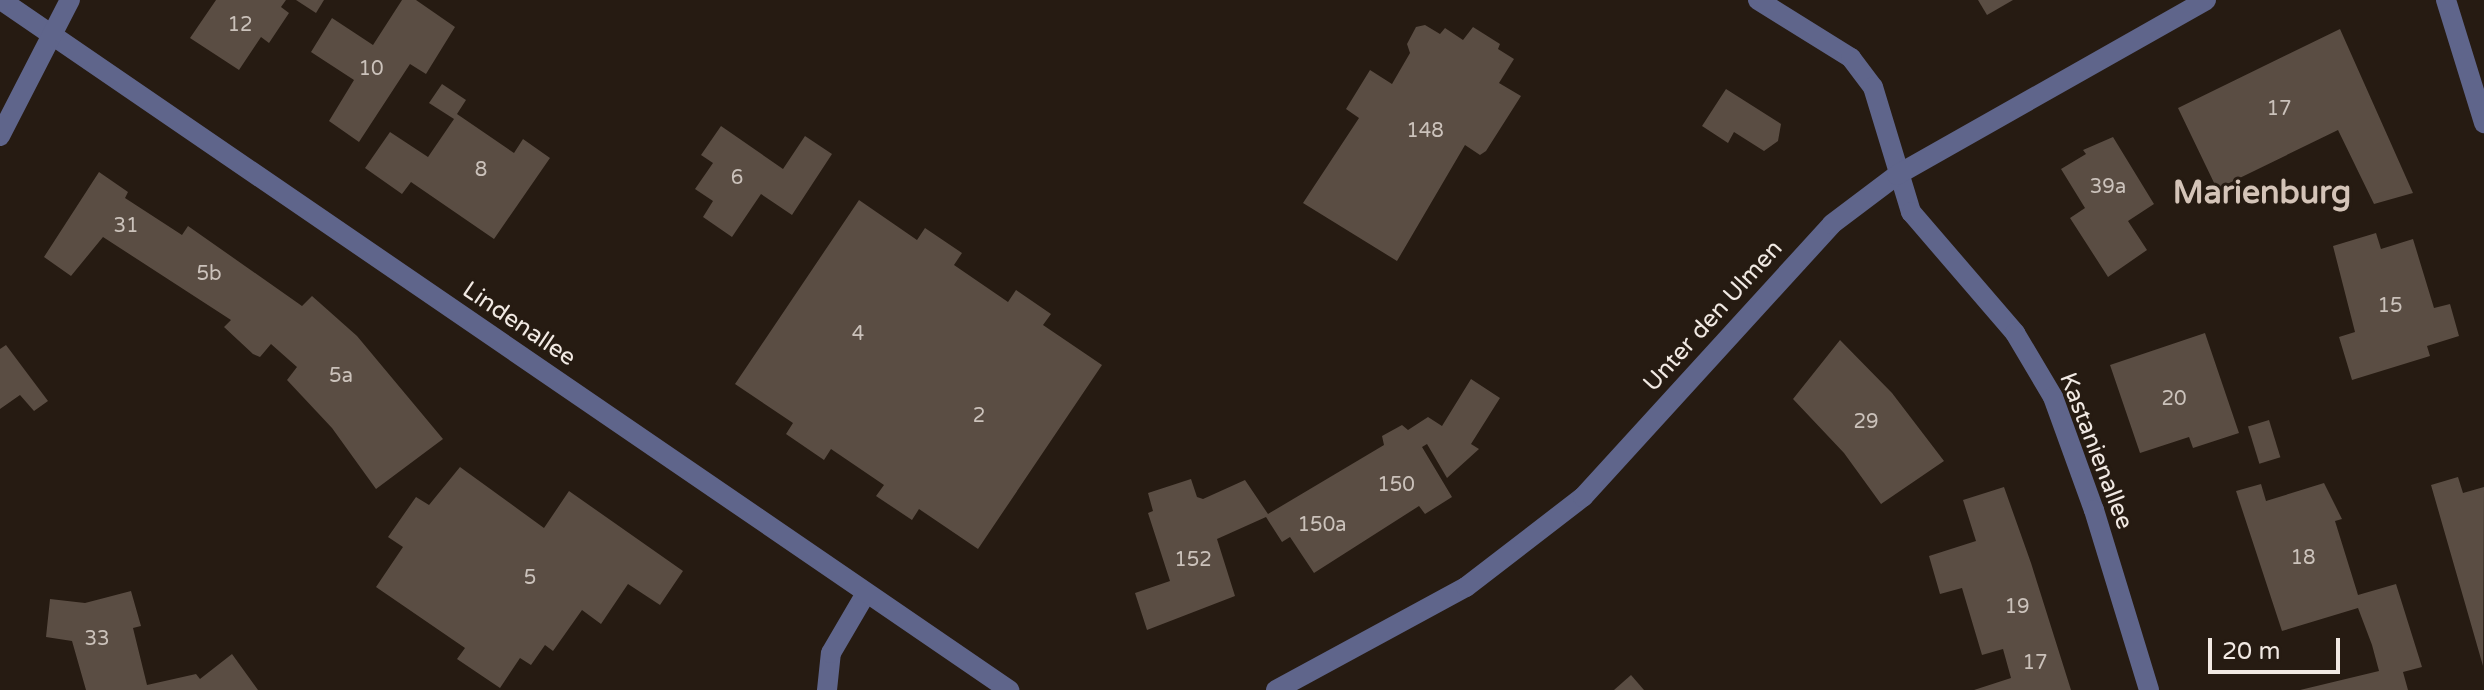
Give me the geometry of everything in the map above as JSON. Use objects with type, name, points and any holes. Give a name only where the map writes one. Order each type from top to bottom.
[{"type":"street","name":"Lindenallee","points":[[1,0],[52,40],[1009,690]]},
{"type":"street","points":[[0,136],[70,0]]},
{"type":"street","name":"Kastanienallee","points":[[1758,0],[1851,58],[1878,98],[1897,175],[1911,212],[2015,333],[2053,397],[2094,510],[2149,690]]},
{"type":"street","name":"Unter den Ulmen","points":[[1276,690],[1466,587],[1583,497],[1832,224],[1897,175],[2206,0]]},
{"type":"street","points":[[2446,0],[2484,123]]},
{"type":"street","points":[[827,690],[831,653],[866,593]]},
{"type":"building","points":[[216,0],[286,0],[281,7],[289,13],[269,43],[261,37],[239,70],[190,38]]},
{"type":"building","points":[[296,0],[324,0],[316,13]]},
{"type":"building","points":[[402,0],[416,0],[455,27],[426,74],[410,64],[359,142],[329,121],[354,80],[311,52],[332,18],[373,45]]},
{"type":"building","points":[[1978,0],[2013,0],[1987,15]]},
{"type":"building","points":[[1425,25],[1440,34],[1445,28],[1463,40],[1473,27],[1500,44],[1498,49],[1514,59],[1499,83],[1521,96],[1486,151],[1480,155],[1465,145],[1397,261],[1303,203],[1359,118],[1346,109],[1370,70],[1392,84],[1410,53],[1407,44],[1416,27]]},
{"type":"building","points":[[2340,29],[2413,193],[2374,204],[2338,130],[2217,189],[2178,108]]},
{"type":"building","points":[[442,84],[466,100],[457,114],[514,153],[523,139],[550,158],[494,239],[411,182],[402,194],[365,168],[390,132],[428,157],[454,119],[429,103]]},
{"type":"building","points":[[1726,89],[1781,124],[1778,141],[1764,151],[1734,132],[1728,143],[1702,126]]},
{"type":"building","points":[[721,126],[783,169],[805,136],[832,154],[792,215],[761,194],[732,237],[703,217],[713,201],[695,189],[713,163],[701,155]]},
{"type":"building","points":[[2113,137],[2154,204],[2128,221],[2147,250],[2108,277],[2070,218],[2085,208],[2061,169],[2086,154],[2083,150]]},
{"type":"building","points":[[99,172],[128,192],[125,198],[182,235],[188,226],[302,306],[312,296],[357,336],[443,439],[376,489],[332,428],[287,380],[297,367],[271,344],[260,357],[253,354],[224,327],[231,320],[103,237],[71,276],[44,257]]},
{"type":"building","points":[[859,200],[917,240],[925,228],[962,253],[954,265],[1008,302],[1016,290],[1051,314],[1043,325],[1102,365],[978,549],[919,509],[912,520],[876,496],[884,485],[831,449],[824,460],[786,434],[793,423],[735,384]]},
{"type":"building","points":[[2376,233],[2381,249],[2413,239],[2434,308],[2450,304],[2459,336],[2427,346],[2430,356],[2352,380],[2339,337],[2355,332],[2333,246]]},
{"type":"building","points":[[2205,333],[2239,433],[2193,448],[2189,437],[2140,453],[2110,365]]},
{"type":"building","points":[[1840,340],[1892,393],[1944,461],[1881,504],[1844,453],[1793,399]]},
{"type":"building","points":[[6,345],[48,401],[34,411],[20,395],[0,409],[0,349]]},
{"type":"building","points":[[1471,379],[1500,398],[1471,444],[1479,449],[1447,478],[1427,444],[1422,447],[1452,497],[1425,514],[1419,506],[1314,573],[1290,537],[1282,542],[1266,517],[1217,539],[1235,596],[1147,630],[1135,593],[1170,581],[1148,513],[1153,511],[1148,493],[1191,479],[1197,497],[1203,499],[1245,480],[1268,514],[1384,445],[1382,436],[1402,425],[1408,430],[1428,417],[1442,426]]},
{"type":"building","points":[[2269,420],[2280,457],[2259,464],[2248,426]]},
{"type":"building","points":[[460,467],[544,528],[569,491],[683,571],[660,605],[628,584],[601,624],[582,610],[553,651],[545,645],[531,665],[520,658],[500,688],[457,659],[465,648],[376,587],[403,547],[388,537],[416,497],[429,505]]},
{"type":"building","points":[[2458,477],[2463,493],[2484,487],[2483,666],[2431,485]]},
{"type":"building","points":[[2324,483],[2342,519],[2335,521],[2358,595],[2396,584],[2422,667],[2403,672],[2408,690],[2300,690],[2379,671],[2372,645],[2358,608],[2282,631],[2236,491],[2261,484],[2266,501]]},
{"type":"building","points":[[2004,487],[2071,690],[1974,690],[2011,678],[2003,649],[1982,655],[1962,588],[1940,594],[1929,556],[1976,541],[1963,500]]},
{"type":"building","points":[[131,591],[141,626],[133,628],[147,685],[196,674],[200,679],[232,654],[258,690],[86,690],[72,641],[46,637],[50,599],[85,603]]},
{"type":"building","points":[[1631,675],[1644,690],[1614,690]]},
{"type":"district","name":"Marienburg","points":[[2262,193]]}]
